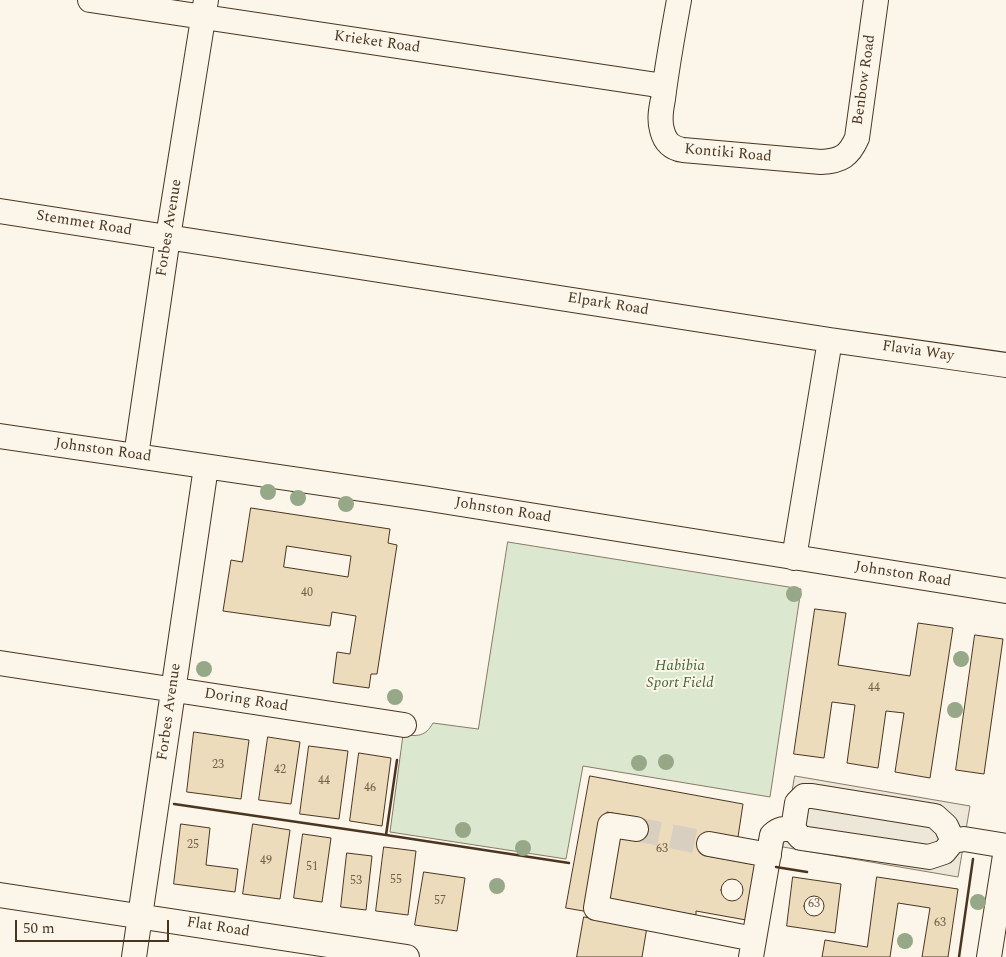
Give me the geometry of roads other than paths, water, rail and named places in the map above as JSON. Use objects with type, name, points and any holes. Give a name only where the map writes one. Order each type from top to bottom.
[{"type":"street","name":"Krieket Road","points":[[90,0],[205,9],[664,86]]},
{"type":"street","name":"Kontiki Road","points":[[679,0],[664,86],[661,117],[661,129],[669,144],[675,149],[682,150],[821,162],[832,161],[845,156]]},
{"type":"street","name":"Benbow Road","points":[[845,156],[853,147],[857,138],[876,0]]},
{"type":"street","name":"Forbes Avenue","points":[[136,456],[168,237],[205,9]]},
{"type":"street","name":"Stemmet Road","points":[[0,211],[168,237]]},
{"type":"street","name":"Elpark Road","points":[[168,237],[830,340]]},
{"type":"street","name":"Flavia Way","points":[[830,340],[1006,365]]},
{"type":"street","points":[[794,558],[830,340]]},
{"type":"street","name":"Johnston Road","points":[[0,436],[423,498],[1006,592]]},
{"type":"street","name":"Forbes Avenue","points":[[134,957],[206,467]]},
{"type":"street","name":"Doring Road","points":[[0,663],[404,725]]},
{"type":"street","points":[[793,829],[797,803],[804,796],[812,796],[935,816],[946,826],[953,841]]},
{"type":"street","points":[[636,830],[610,825],[596,908],[753,948],[772,835],[778,830],[785,828],[793,829],[802,838],[929,857],[944,852],[953,841],[964,839],[1006,847],[989,957]]},
{"type":"street","points":[[708,844],[769,855]]},
{"type":"street","name":"Flat Road","points":[[0,895],[407,957]]},
{"type":"tunnel","points":[[636,829],[709,844]]},
{"type":"park label","name":"Habibia Sport Field","points":[[680,676]]}]
